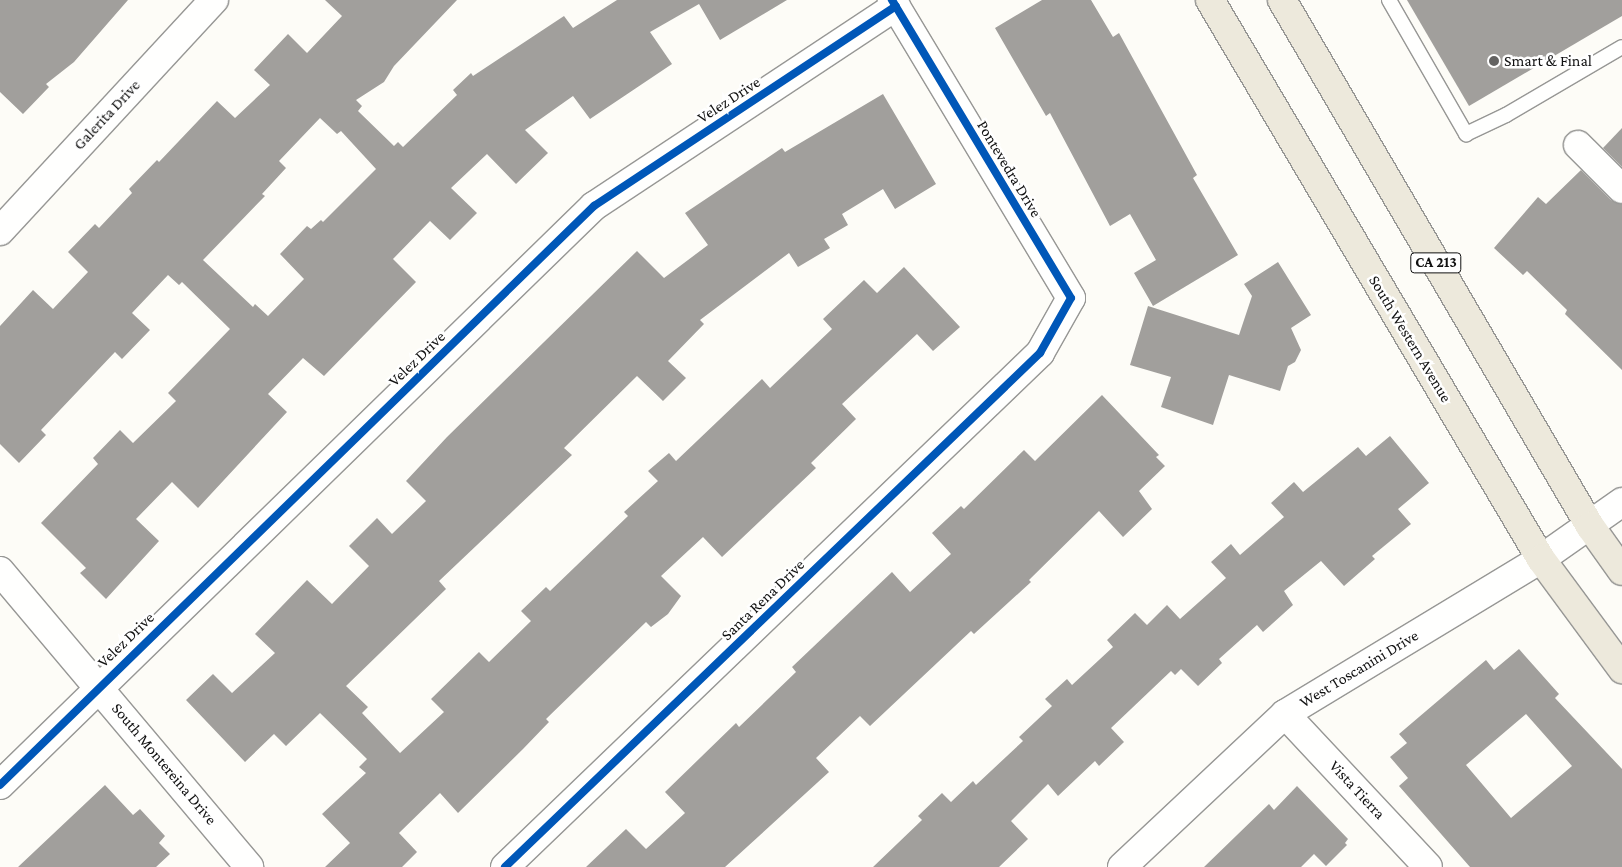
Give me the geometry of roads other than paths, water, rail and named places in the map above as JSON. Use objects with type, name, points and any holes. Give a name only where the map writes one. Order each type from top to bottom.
[{"type":"main road","name":"South Western Avenue","points":[[1210,0],[1541,559],[1622,670]]},
{"type":"main road","name":"CA 213","points":[[1282,0],[1590,526],[1622,571]]},
{"type":"street","name":"Galerita Drive","points":[[0,231],[214,0]]},
{"type":"street","name":"Pontevedra Drive","points":[[894,3],[1071,298],[1040,353]]},
{"type":"street","name":"Velez Drive","points":[[0,785],[99,686],[594,206],[894,3]]},
{"type":"street","points":[[1578,145],[1622,189]]},
{"type":"street","name":"Santa Rena Drive","points":[[505,867],[1040,353]]},
{"type":"street","name":"West Toscanini Drive","points":[[1122,867],[1285,714],[1541,559],[1622,502]]},
{"type":"street","name":"South Montereina Drive","points":[[0,571],[99,686],[249,867]]},
{"type":"street","name":"Vista Tierra","points":[[1285,714],[1428,867]]},
{"type":"lane","points":[[1389,0],[1466,134],[1506,115],[1622,47]]},
{"type":"place","name":"Smart & Final","points":[[1494,61]]}]
